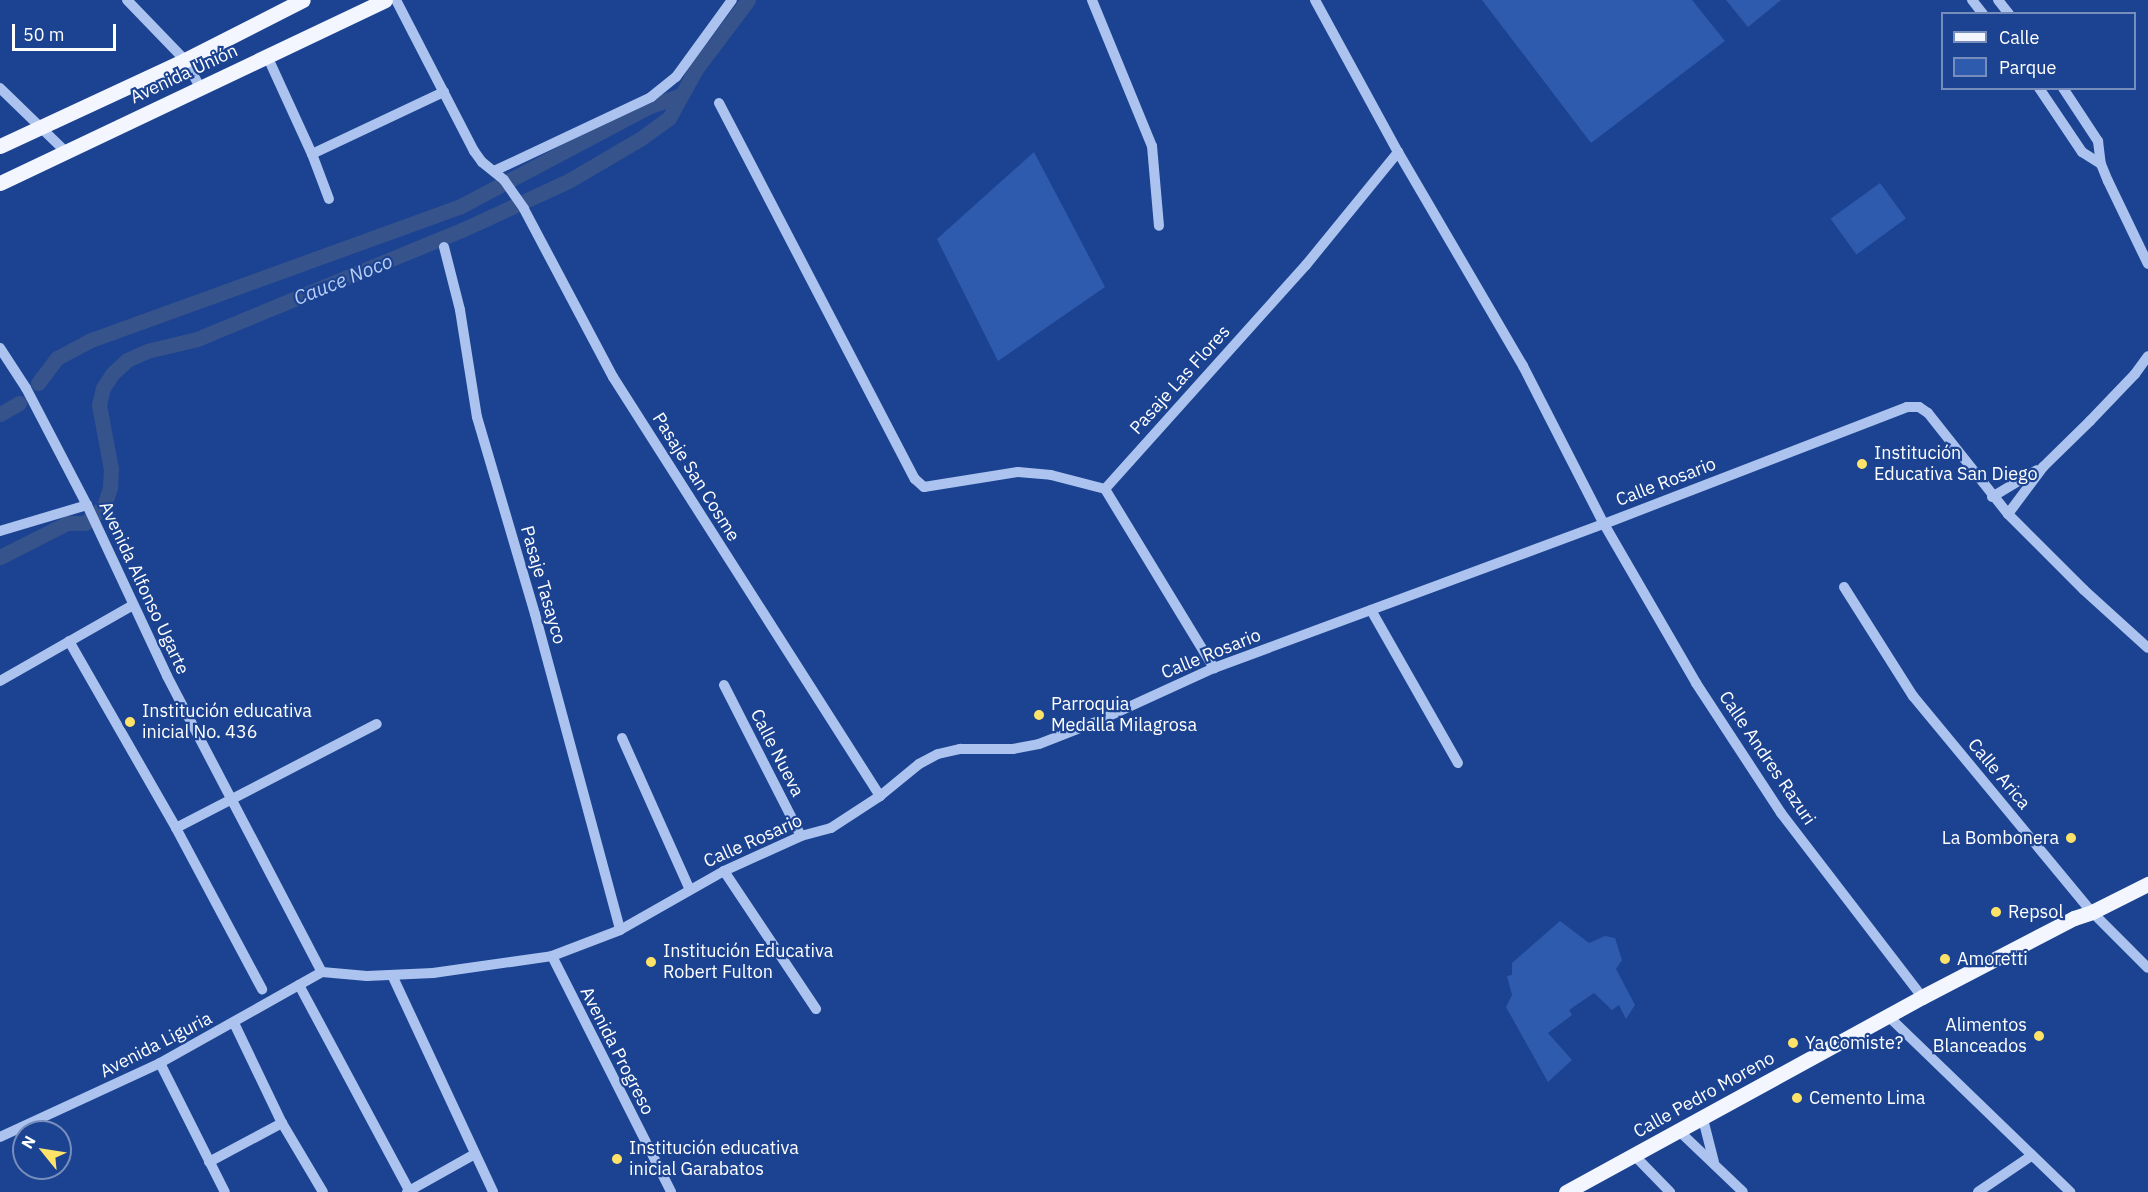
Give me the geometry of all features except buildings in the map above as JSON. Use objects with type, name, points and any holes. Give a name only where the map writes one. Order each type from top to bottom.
[{"type":"main road","name":"Avenida Unión","points":[[0,146],[185,60],[303,0]]},
{"type":"main road","name":"Avenida Unión","points":[[0,183],[200,87],[268,58],[385,0]]},
{"type":"main road","name":"Calle Pedro Moreno","points":[[1566,1192],[1703,1119],[1887,1015],[2074,918],[2092,912],[2148,884]]},
{"type":"street","points":[[127,0],[185,60],[200,87]]},
{"type":"street","name":"Pasaje San Cosme","points":[[396,0],[474,151],[504,180],[525,209],[613,377],[880,796]]},
{"type":"street","points":[[494,171],[651,97],[676,77],[732,0]]},
{"type":"street","points":[[1092,0],[1152,146],[1159,226]]},
{"type":"street","name":"Calle Andres Razuri","points":[[1315,0],[1398,152],[1523,366],[1604,524],[1696,683],[1782,813],[1922,997]]},
{"type":"street","points":[[1972,0],[1981,12]]},
{"type":"street","points":[[1998,0],[2007,12]]},
{"type":"street","points":[[268,58],[312,154],[329,199]]},
{"type":"street","points":[[0,87],[66,152]]},
{"type":"street","points":[[2040,90],[2082,152],[2102,164]]},
{"type":"street","points":[[2064,90],[2098,141],[2102,164],[2148,264]]},
{"type":"street","points":[[312,154],[444,92]]},
{"type":"street","points":[[718,103],[915,479],[924,487],[1018,472],[1051,475],[1105,489],[1214,668]]},
{"type":"street","name":"Pasaje Las Flores","points":[[1105,489],[1306,265],[1398,152]]},
{"type":"street","name":"Pasaje Tasayco","points":[[444,247],[460,310],[477,417],[535,614],[620,930]]},
{"type":"street","name":"Avenida Alfonso Ugarte","points":[[0,348],[26,388],[98,527],[133,605],[322,972]]},
{"type":"street","points":[[2008,514],[2043,467],[2090,421],[2148,356]]},
{"type":"street","name":"Calle Rosario","points":[[322,972],[367,976],[433,973],[552,956],[620,930],[667,905],[689,888],[724,871],[801,836],[831,828],[880,796],[919,764],[938,754],[960,749],[1013,749],[1039,744],[1098,721],[1214,668],[1604,524],[1907,407],[1919,406],[1928,413],[1992,496]]},
{"type":"street","points":[[2043,467],[1992,496],[2084,590],[2148,648]]},
{"type":"street","points":[[0,531],[88,508]]},
{"type":"street","name":"Calle Arica","points":[[1844,587],[1913,696],[2092,912],[2148,968]]},
{"type":"street","points":[[0,681],[133,605]]},
{"type":"street","points":[[1371,610],[1458,763]]},
{"type":"street","points":[[69,641],[176,828],[262,989]]},
{"type":"street","name":"Calle Nueva","points":[[724,685],[801,836]]},
{"type":"street","points":[[176,828],[377,724]]},
{"type":"street","points":[[622,738],[689,888]]},
{"type":"street","points":[[724,871],[816,1009]]},
{"type":"street","name":"Avenida Progreso","points":[[552,956],[671,1192]]},
{"type":"street","name":"Avenida Liguria","points":[[0,1137],[160,1063],[322,972]]},
{"type":"street","points":[[392,975],[493,1192]]},
{"type":"street","points":[[299,985],[409,1191],[474,1154]]},
{"type":"street","points":[[1887,1015],[2070,1192]]},
{"type":"street","points":[[234,1023],[282,1123],[323,1192]]},
{"type":"street","points":[[160,1063],[225,1192]]},
{"type":"street","points":[[1703,1119],[1714,1162]]},
{"type":"street","points":[[209,1162],[282,1123]]},
{"type":"street","points":[[1679,1131],[1743,1192]]},
{"type":"street","points":[[1634,1155],[1670,1192]]},
{"type":"street","points":[[1978,1192],[2031,1156]]},
{"type":"green space","points":[[1482,0],[1692,0],[1725,41],[1591,143]]},
{"type":"green space","points":[[1726,0],[1781,0],[1748,27]]},
{"type":"green space","points":[[1034,152],[1105,287],[998,361],[937,239]]},
{"type":"green space","points":[[1880,183],[1906,219],[1857,254],[1831,219]]},
{"type":"green space","points":[[1560,921],[1589,943],[1605,936],[1615,938],[1622,960],[1616,969],[1635,1005],[1626,1019],[1619,1005],[1612,1010],[1594,993],[1569,1010],[1572,1015],[1548,1033],[1572,1060],[1548,1082],[1506,1007],[1512,995],[1507,976],[1512,975],[1512,963]]},
{"type":"waterway","name":"Cauce Noco","points":[[0,557],[67,523],[85,523],[104,506],[110,487],[111,469],[99,405],[103,388],[112,374],[127,360],[147,351],[197,339],[462,230],[570,180],[640,139],[669,118],[696,69],[748,0]]},
{"type":"waterway","points":[[38,383],[57,358],[91,340],[459,207],[648,107],[681,95]]},
{"type":"waterway","points":[[0,414],[19,403]]},
{"type":"place","name":"Institución Educativa San Diego","points":[[1862,464]]},
{"type":"place","name":"Parroquia Medalla Milagrosa","points":[[1039,715]]},
{"type":"place","name":"Institución educativa inicial No. 436","points":[[130,722]]},
{"type":"place","name":"La Bombonera","points":[[2071,838]]},
{"type":"place","name":"Repsol","points":[[1996,912]]},
{"type":"place","name":"Amoretti","points":[[1945,959]]},
{"type":"place","name":"Institución Educativa Robert Fulton","points":[[651,962]]},
{"type":"place","name":"Alimentos Blanceados","points":[[2039,1036]]},
{"type":"place","name":"Ya Comiste?","points":[[1793,1043]]},
{"type":"place","name":"Cemento Lima","points":[[1797,1098]]},
{"type":"place","name":"Institución educativa inicial Garabatos","points":[[617,1159]]}]
